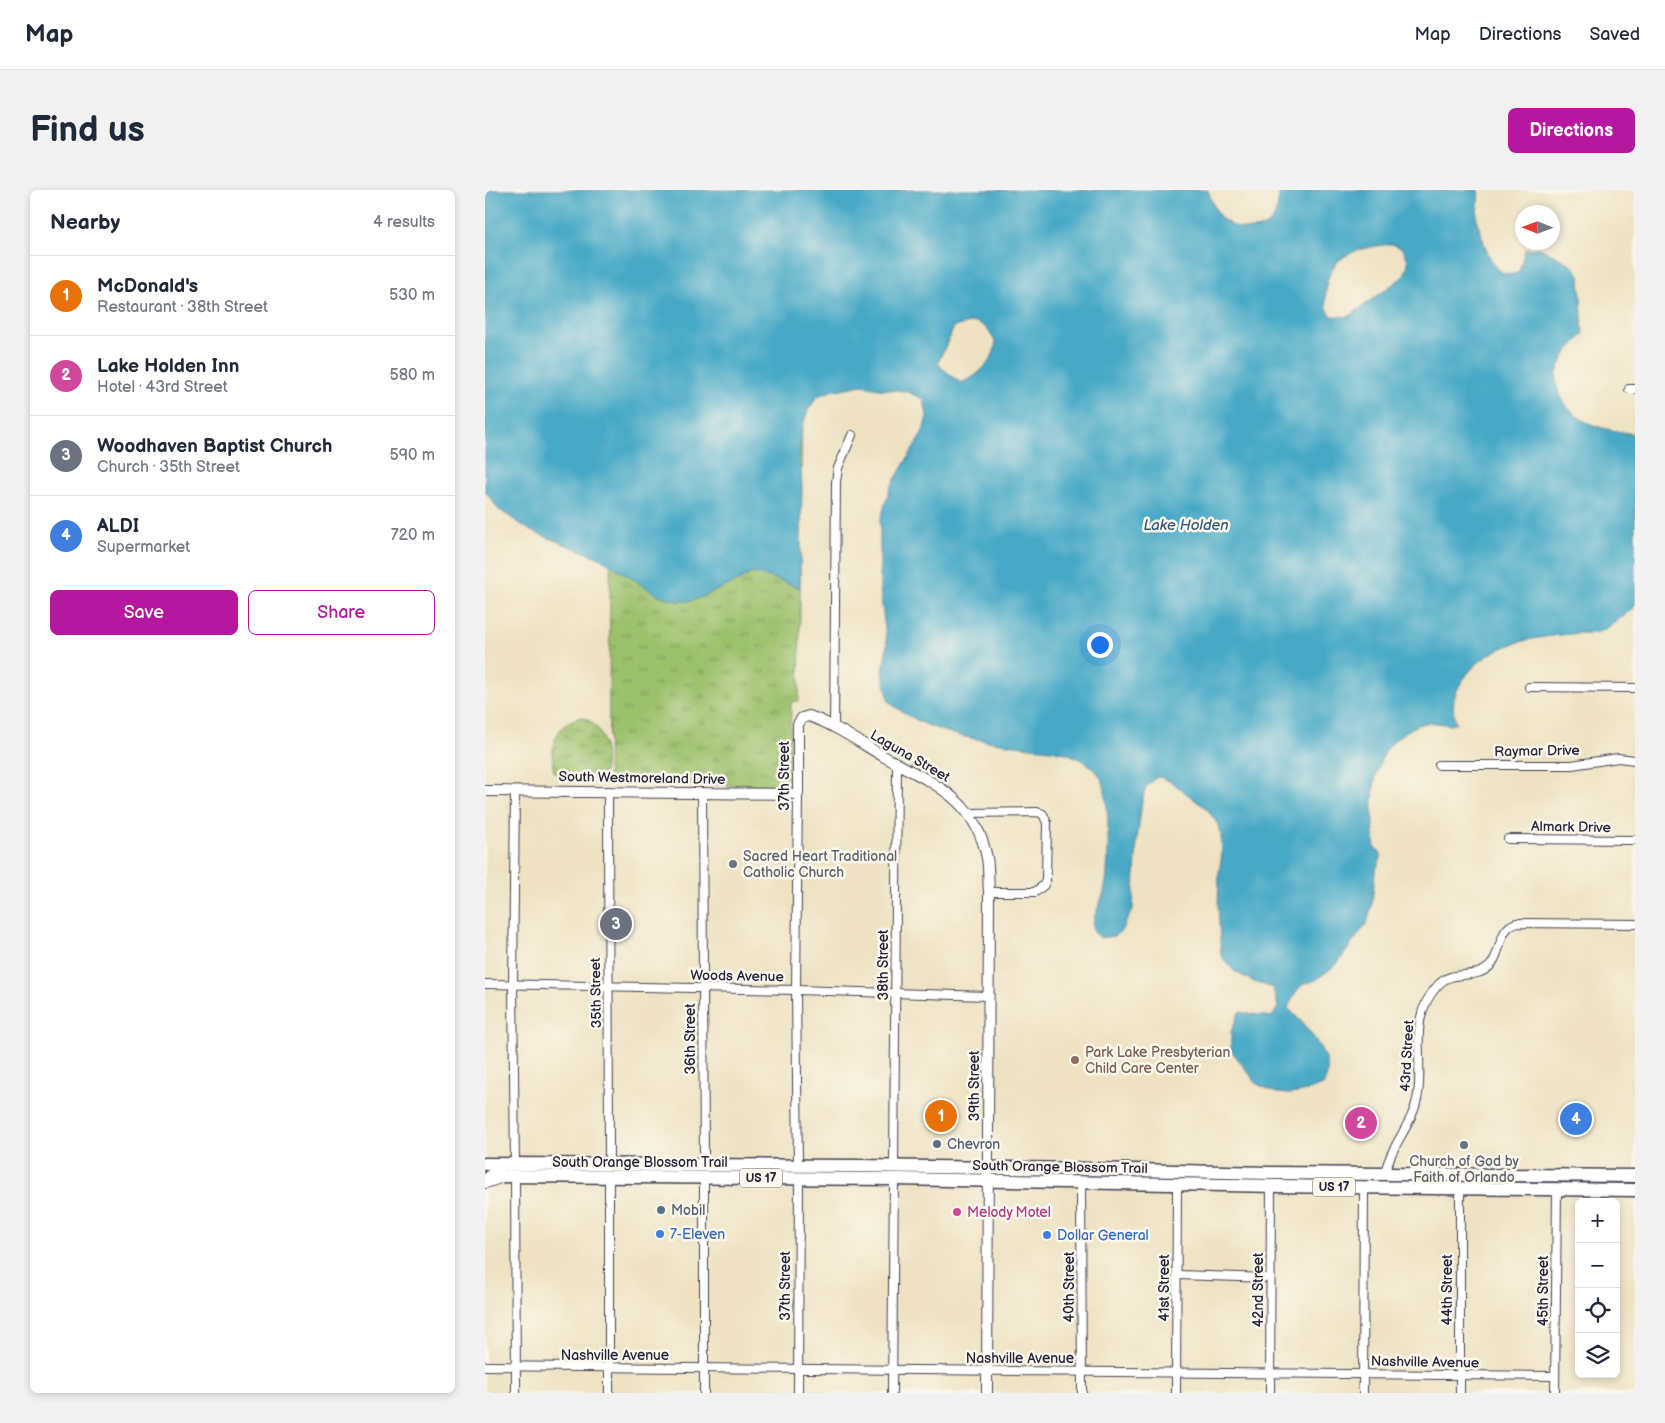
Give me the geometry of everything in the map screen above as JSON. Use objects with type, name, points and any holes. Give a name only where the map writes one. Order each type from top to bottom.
[{"type":"highway","points":[[485,1181],[500,1176]]},
{"type":"main road","name":"South Orange Blossom Trail","points":[[485,1164],[515,1170],[609,1172],[671,1170],[687,1165],[704,1171]]},
{"type":"main road","name":"South Orange Blossom Trail","points":[[485,1177],[500,1176],[515,1170]]},
{"type":"main road","name":"South Orange Blossom Trail","points":[[609,1172],[704,1171],[988,1174],[1197,1171],[1635,1176]]},
{"type":"main road","points":[[1177,1184],[1186,1175],[1197,1171]]},
{"type":"main road","name":"South Orange Blossom Trail","points":[[988,1174],[1081,1181],[1177,1184],[1635,1190]]},
{"type":"main road","points":[[1525,1188],[1537,1186],[1544,1182],[1548,1176]]},
{"type":"main road","points":[[1557,1189],[1567,1183],[1595,1176]]},
{"type":"street","points":[[834,728],[836,482],[837,468],[852,436]]},
{"type":"street","points":[[1529,687],[1635,688]]},
{"type":"street","name":"37th Street","points":[[799,1393],[799,1172],[796,990],[798,730],[800,720],[809,716],[834,728]]},
{"type":"street","name":"Laguna Street","points":[[834,728],[933,783],[956,798],[968,813]]},
{"type":"street","name":"Raymar Drive","points":[[1439,764],[1572,765],[1618,758],[1635,760]]},
{"type":"street","name":"38th Street","points":[[892,1393],[897,764]]},
{"type":"street","name":"South Westmoreland Drive","points":[[485,791],[798,794]]},
{"type":"street","points":[[515,791],[513,985],[516,1393]]},
{"type":"street","name":"35th Street","points":[[607,791],[607,988],[610,1065],[609,1393]]},
{"type":"street","name":"36th Street","points":[[702,792],[704,1393]]},
{"type":"street","points":[[968,813],[1037,812],[1043,814],[1047,823],[1044,886],[1035,892],[989,892]]},
{"type":"street","name":"39th Street","points":[[968,813],[978,828],[984,845],[989,892],[987,1393]]},
{"type":"street","name":"Almark Drive","points":[[1508,839],[1635,840]]},
{"type":"street","name":"43rd Street","points":[[1385,1174],[1390,1156],[1409,1124],[1419,1094],[1418,1034],[1420,1018],[1427,1000],[1443,980],[1457,974],[1474,974],[1484,971],[1498,952],[1504,933],[1510,925],[1516,923],[1635,924]]},
{"type":"street","name":"Woods Avenue","points":[[485,984],[988,996]]},
{"type":"street","name":"40th Street","points":[[1081,1181],[1082,1393]]},
{"type":"street","name":"41st Street","points":[[1176,1393],[1177,1184]]},
{"type":"street","name":"42nd Street","points":[[1270,1393],[1271,1186]]},
{"type":"street","points":[[1363,1393],[1364,1187]]},
{"type":"street","name":"44th Street","points":[[1460,1188],[1460,1393]]},
{"type":"street","name":"45th Street","points":[[1555,1393],[1557,1189]]},
{"type":"street","points":[[1177,1275],[1270,1278]]},
{"type":"street","name":"Nashville Avenue","points":[[485,1366],[1555,1376]]},
{"type":"green space","points":[[612,413],[802,415],[799,701],[791,702],[790,786],[608,783]]},
{"type":"green space","points":[[582,717],[596,727],[603,742],[605,769],[603,777],[596,778],[581,775],[564,779],[554,772],[552,754],[556,737],[566,724]]},
{"type":"water","name":"Lake Holden","points":[[485,190],[1208,190],[1219,215],[1231,225],[1239,228],[1255,229],[1269,223],[1274,217],[1280,190],[1478,190],[1477,223],[1485,247],[1498,269],[1504,273],[1511,274],[1519,272],[1525,250],[1544,250],[1572,265],[1580,276],[1583,335],[1567,352],[1561,363],[1557,375],[1557,383],[1565,403],[1580,418],[1600,427],[1635,434],[1635,606],[1616,622],[1599,632],[1532,639],[1516,643],[1487,656],[1474,667],[1457,691],[1453,706],[1456,723],[1451,725],[1425,723],[1417,725],[1394,741],[1384,754],[1374,784],[1373,800],[1375,849],[1381,853],[1381,858],[1375,872],[1372,905],[1367,923],[1337,964],[1316,980],[1302,985],[1288,1008],[1306,1027],[1322,1050],[1328,1069],[1327,1076],[1323,1085],[1299,1093],[1276,1093],[1257,1084],[1231,1050],[1231,1032],[1239,1012],[1272,1017],[1278,1007],[1273,988],[1254,982],[1234,971],[1221,956],[1218,906],[1219,872],[1222,854],[1221,836],[1218,825],[1208,810],[1173,783],[1160,777],[1155,778],[1146,787],[1142,801],[1137,841],[1133,909],[1121,931],[1114,936],[1100,938],[1093,931],[1093,925],[1104,893],[1108,849],[1108,816],[1105,788],[1095,770],[1082,760],[1066,753],[952,734],[909,716],[889,702],[883,672],[887,645],[880,590],[880,521],[890,488],[923,432],[927,416],[924,399],[905,391],[879,389],[862,385],[831,391],[818,396],[808,410],[801,431],[799,462],[802,487],[800,588],[770,577],[752,573],[697,599],[677,601],[658,595],[602,559],[531,531],[498,509],[485,490]],"holes":[[[1392,244],[1402,248],[1407,257],[1408,264],[1404,276],[1348,317],[1332,316],[1327,307],[1326,291],[1328,278],[1340,260],[1358,250]],[[974,322],[981,324],[994,339],[994,350],[989,361],[980,371],[961,383],[938,363],[954,327]]]},
{"type":"place","name":"Sacred Heart Traditional Catholic Church","points":[[733,864]]},
{"type":"place","name":"Woodhaven Baptist Church","points":[[616,924]]},
{"type":"place","name":"Park Lake Presbyterian Child Care Center","points":[[1075,1060]]},
{"type":"place","name":"McDonald's","points":[[941,1116]]},
{"type":"place","name":"ALDI","points":[[1576,1119]]},
{"type":"place","name":"Lake Holden Inn","points":[[1361,1123]]},
{"type":"place","name":"Chevron","points":[[937,1144]]},
{"type":"place","name":"Church of God by Faith of Orlando","points":[[1464,1145]]},
{"type":"place","name":"Mobil","points":[[661,1210]]},
{"type":"place","name":"Melody Motel","points":[[957,1212]]},
{"type":"place","name":"7-Eleven","points":[[660,1234]]},
{"type":"place","name":"Dollar General","points":[[1047,1235]]}]
